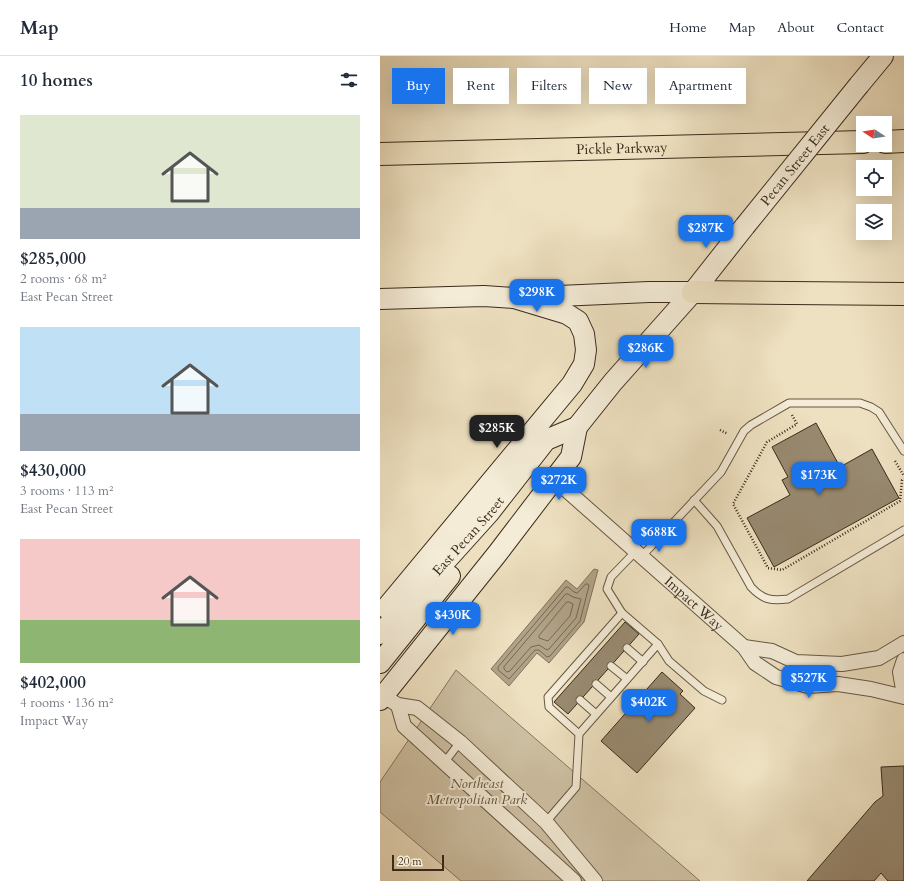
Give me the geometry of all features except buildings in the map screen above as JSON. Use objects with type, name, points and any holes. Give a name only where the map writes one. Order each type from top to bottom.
[{"type":"highway","points":[[892,142],[904,141]]},
{"type":"highway","name":"Pickle Parkway","points":[[380,154],[856,142]]},
{"type":"highway","points":[[693,292],[904,294]]},
{"type":"main road","name":"Pecan Street East","points":[[693,292],[744,226],[883,56]]},
{"type":"main road","points":[[380,298],[484,296],[514,298],[649,292],[693,292]]},
{"type":"main road","name":"East Pecan Street","points":[[380,634],[489,513],[546,440],[577,427],[613,382],[693,292]]},
{"type":"main road","points":[[380,616],[572,384],[584,364],[586,350],[584,334],[578,321],[567,314],[514,298]]},
{"type":"main road","name":"East Pecan Street","points":[[385,699],[572,457],[577,427]]},
{"type":"main road","points":[[380,663],[488,530],[489,513]]},
{"type":"street","name":"Impact Way","points":[[555,480],[744,647],[754,664],[776,677],[808,686],[838,684],[904,696]]},
{"type":"street","points":[[744,647],[772,651],[796,662],[842,664],[879,658],[904,643]]},
{"type":"street","points":[[904,660],[900,672],[904,696]]},
{"type":"street","points":[[385,699],[417,708],[460,742],[546,822],[595,881]]},
{"type":"street","points":[[385,699],[404,726],[574,881]]},
{"type":"lane","points":[[722,700],[704,691],[669,661],[658,644],[622,613],[607,589],[611,577],[639,553],[721,472],[744,431],[751,424],[789,403],[860,403],[871,407],[879,412],[904,451]]},
{"type":"lane","points":[[694,500],[717,526],[754,591],[758,595],[775,600],[788,599],[904,530]]},
{"type":"lane","points":[[579,734],[549,708],[548,697],[564,685],[610,633],[622,613]]},
{"type":"lane","points":[[546,822],[576,787],[579,734],[658,644]]},
{"type":"lane","points":[[627,648],[643,662]]},
{"type":"lane","points":[[611,666],[627,679]]},
{"type":"lane","points":[[596,684],[611,697]]},
{"type":"lane","points":[[580,700],[596,714]]},
{"type":"lane","points":[[444,763],[460,742]]},
{"type":"path","points":[[798,413],[790,413],[797,424],[767,442],[733,504],[768,568],[782,570],[904,499]]},
{"type":"path","points":[[720,430],[728,434]]},
{"type":"path","points":[[892,456],[904,476]]},
{"type":"path","points":[[900,501],[902,480],[904,479]]},
{"type":"green space","name":"Northeast Metropolitan Park","points":[[456,670],[700,881],[461,881],[380,812],[380,782]]},
{"type":"water","points":[[594,569],[598,570],[584,622],[549,663],[537,653],[509,686],[491,669],[566,580],[577,589]]}]
